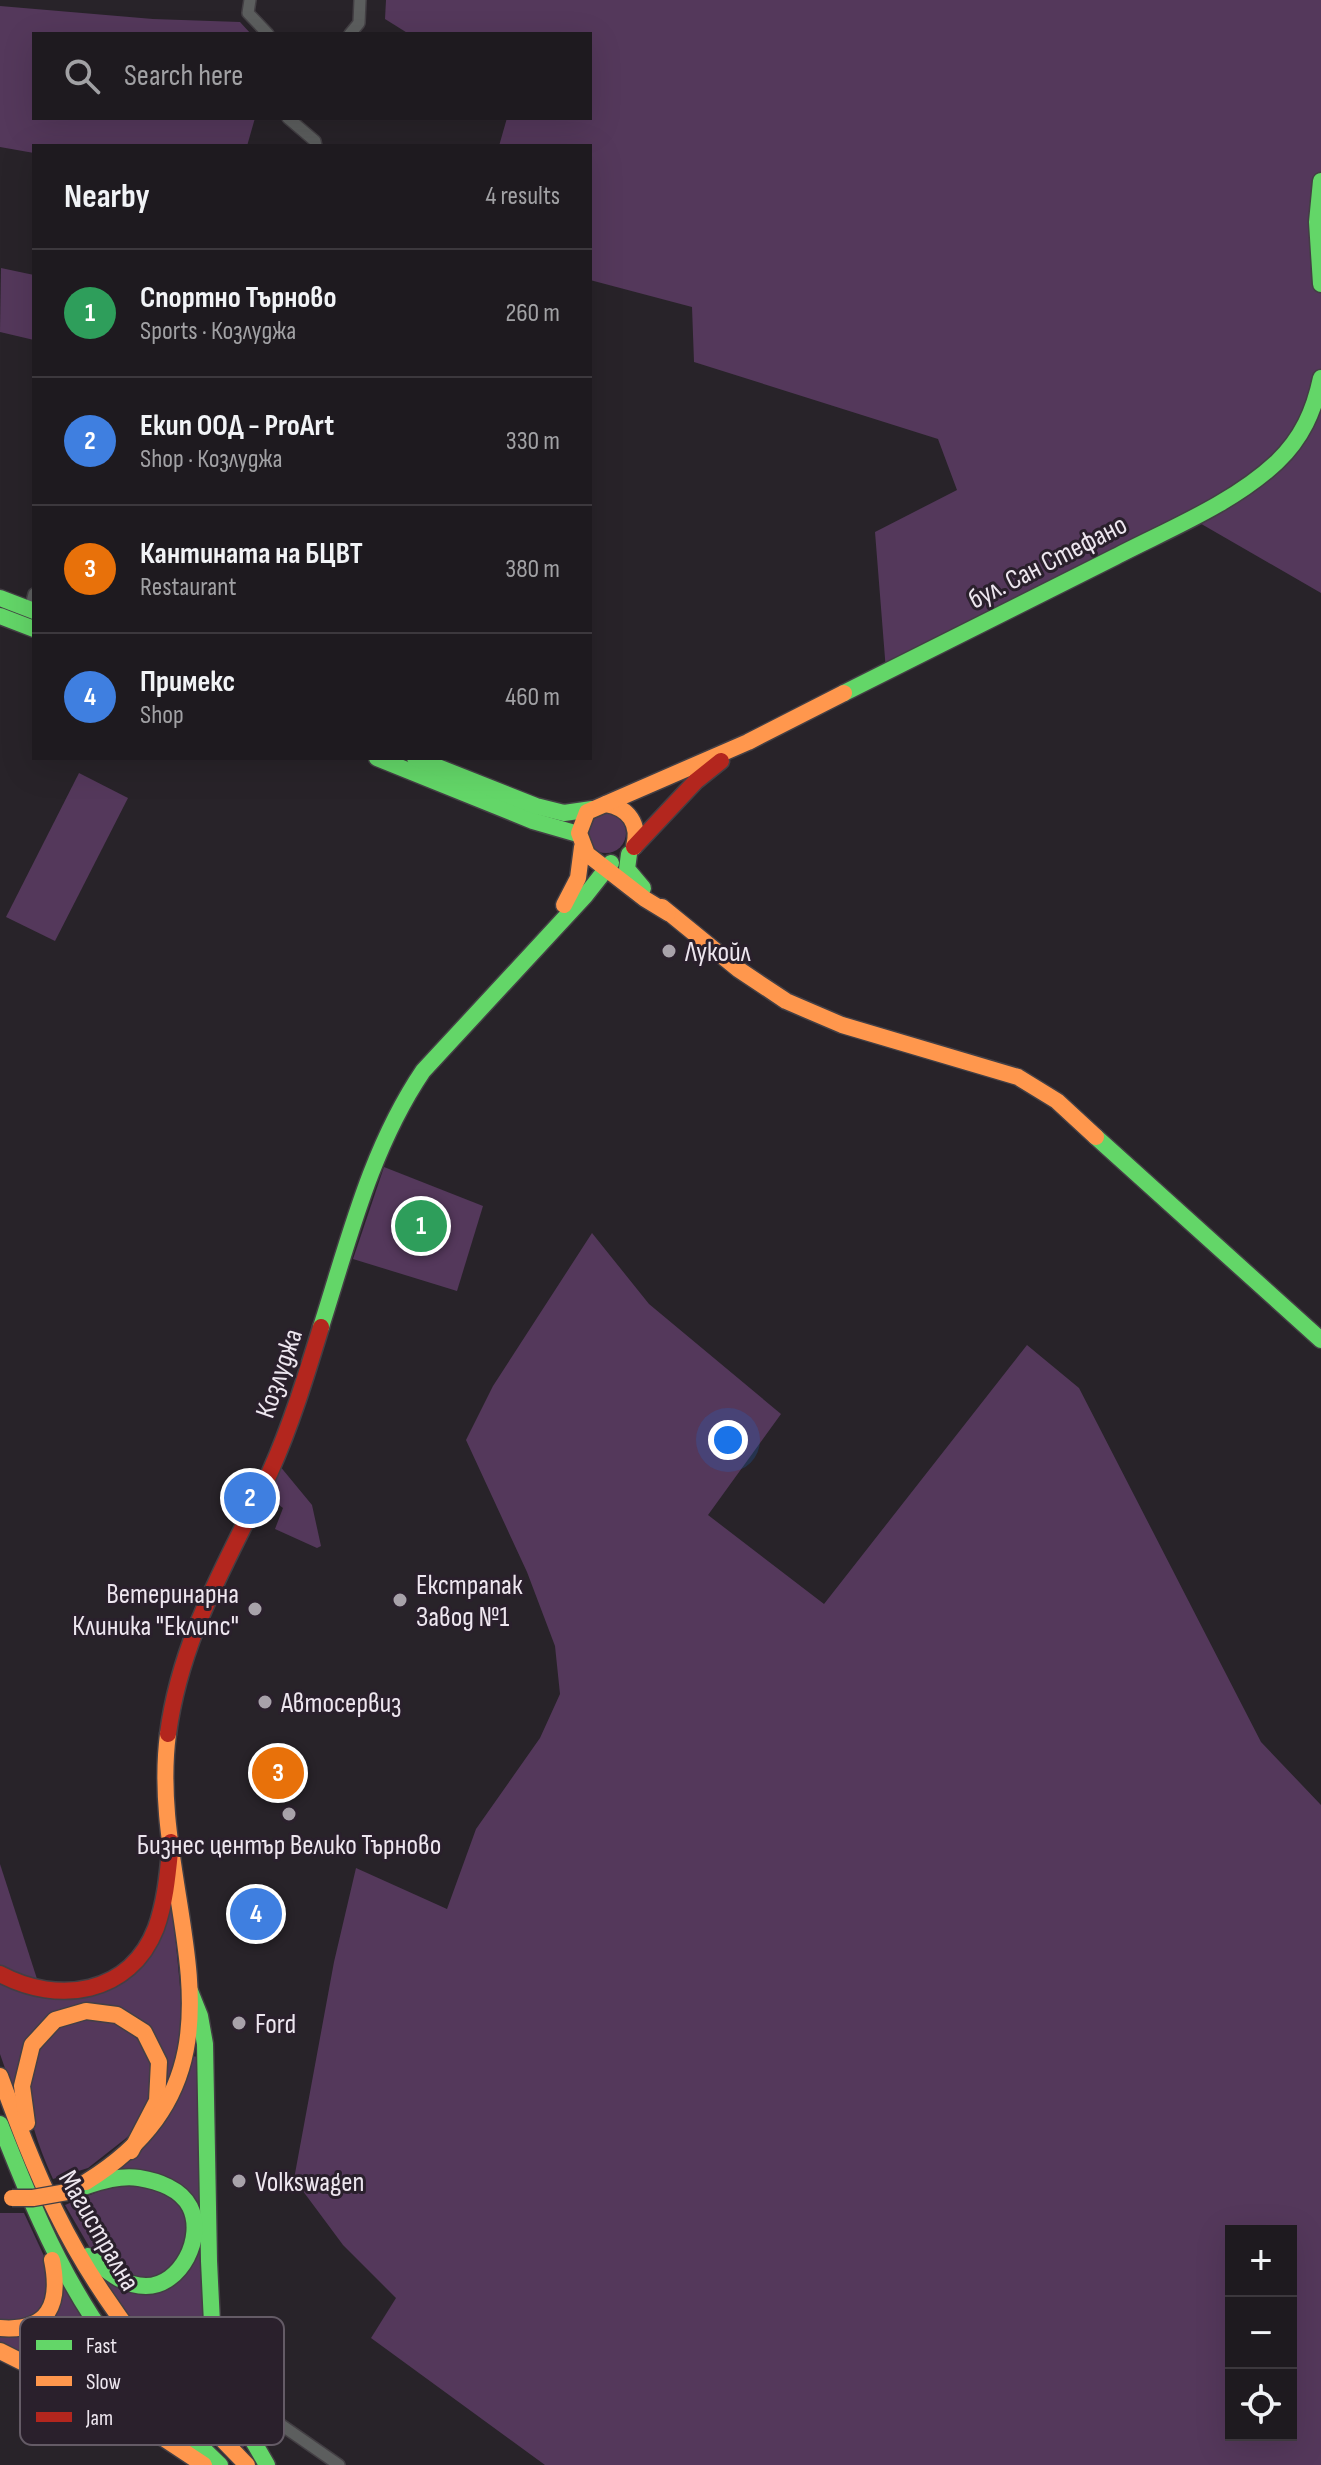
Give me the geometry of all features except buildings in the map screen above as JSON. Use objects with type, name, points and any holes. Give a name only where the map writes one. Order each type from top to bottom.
[{"type":"main road","points":[[1321,181],[1317,222],[1321,284]]},
{"type":"main road","name":"бул. Сан Стефано","points":[[599,806],[748,742],[1192,518],[1252,482],[1296,442],[1312,419],[1321,378]]},
{"type":"main road","points":[[0,598],[32,605]]},
{"type":"main road","points":[[0,616],[32,628]]},
{"type":"main road","name":"бул. Сан Стефано","points":[[631,850],[696,781],[748,742]]},
{"type":"main road","points":[[382,760],[580,841],[645,899],[668,913],[738,969],[797,1006],[842,1025],[1018,1077],[1040,1088],[1321,1340]]},
{"type":"main road","points":[[420,760],[536,806],[564,813],[599,806],[620,807],[632,817],[637,832],[627,869],[668,913]]},
{"type":"main road","points":[[580,841],[583,817],[599,806]]},
{"type":"main road","name":"Козлуджа","points":[[525,958],[574,892],[580,875],[580,841]]},
{"type":"main road","points":[[604,864],[631,850]]},
{"type":"main road","name":"Козлуджа","points":[[171,1842],[166,1743],[182,1666],[212,1584],[280,1447],[304,1383],[373,1161],[402,1101],[423,1071],[585,896],[604,864]]},
{"type":"main road","points":[[0,1974],[29,1988],[63,1993],[96,1986],[120,1974],[144,1950],[158,1924],[171,1842]]},
{"type":"main road","points":[[67,2192],[103,2172],[150,2132],[180,2078],[187,2050],[190,1991],[184,1924],[171,1842]]},
{"type":"main road","points":[[190,1991],[199,2008],[205,2053],[211,2317]]},
{"type":"main road","points":[[43,2317],[55,2298],[57,2280],[29,2175],[22,2092],[28,2052],[41,2033],[59,2019],[79,2011],[107,2011],[129,2020],[143,2031],[157,2052],[161,2067],[161,2092],[147,2127],[131,2151]]},
{"type":"main road","points":[[187,2050],[205,2053]]},
{"type":"main road","name":"Магистрална","points":[[0,2076],[29,2175],[56,2210],[84,2263],[121,2317]]},
{"type":"main road","points":[[0,2124],[29,2175]]},
{"type":"main road","points":[[0,2141],[29,2175]]},
{"type":"main road","points":[[4,2199],[33,2198],[127,2178],[149,2179],[179,2194],[191,2210],[196,2237],[190,2255],[180,2270],[160,2283],[143,2287],[125,2284],[101,2270],[90,2259],[56,2210]]},
{"type":"main road","points":[[39,2215],[79,2297],[93,2317]]},
{"type":"main road","points":[[0,2328],[20,2329]]},
{"type":"main road","points":[[0,2351],[20,2360]]},
{"type":"main road","points":[[177,2445],[204,2465]]},
{"type":"main road","points":[[201,2445],[220,2465]]},
{"type":"main road","name":"Магистрална","points":[[228,2445],[247,2465]]},
{"type":"main road","points":[[254,2445],[267,2465]]},
{"type":"street","points":[[250,0],[248,13],[266,32]]},
{"type":"street","points":[[352,32],[359,23],[360,0]]},
{"type":"street","points":[[290,120],[316,144]]},
{"type":"street","points":[[284,2427],[339,2465]]},
{"type":"shaded area","points":[[386,0],[1321,0],[1321,593],[1191,518],[886,671],[875,532],[957,490],[938,439],[694,362],[692,307],[592,281],[592,144],[500,144],[506,120],[592,120],[592,32],[406,32],[385,19]]},
{"type":"shaded area","points":[[0,6],[153,19],[240,22],[249,32],[32,32],[32,120],[254,120],[248,144],[32,144],[32,153],[0,147]]},
{"type":"shaded area","points":[[1,268],[32,275],[32,340],[0,332]]},
{"type":"shaded area","points":[[79,773],[128,798],[55,941],[6,917]]},
{"type":"shaded area","points":[[606,813],[620,819],[626,833],[620,847],[606,853],[592,847],[586,833],[592,819]]},
{"type":"shaded area","points":[[384,1167],[483,1206],[457,1291],[353,1259]]},
{"type":"shaded area","points":[[592,1233],[649,1304],[781,1414],[708,1515],[824,1604],[1027,1345],[1079,1388],[1261,1742],[1321,1805],[1321,2465],[545,2465],[371,2338],[396,2298],[343,2245],[294,2179],[334,1962],[356,1868],[447,1909],[476,1829],[540,1738],[560,1694],[555,1646],[527,1572],[466,1440],[493,1386]]},
{"type":"shaded area","points":[[279,1465],[312,1505],[321,1546],[317,1548],[275,1529],[283,1508],[264,1494]]},
{"type":"shaded area","points":[[0,1864],[38,1982],[27,1980],[0,1965]]},
{"type":"shaded area","points":[[171,1890],[183,2019],[180,2053],[167,2093],[142,2024],[55,2015],[14,2094],[0,2054],[0,1979],[11,1986],[117,1981]]},
{"type":"shaded area","points":[[78,2017],[118,2021],[148,2049],[155,2089],[134,2131],[125,2139],[88,2168],[53,2179],[33,2126],[28,2089],[30,2071],[35,2053],[46,2037]]},
{"type":"shaded area","points":[[192,2056],[199,2057],[204,2303],[208,2317],[129,2317],[102,2277],[120,2287],[190,2263],[188,2198],[111,2176],[141,2150],[163,2124]]},
{"type":"shaded area","points":[[141,2183],[177,2200],[191,2231],[172,2272],[134,2281],[94,2255],[65,2205],[105,2189]]},
{"type":"shaded area","points":[[0,2213],[24,2213],[51,2271],[51,2295],[34,2317],[20,2317],[20,2322],[0,2324]]},
{"type":"shaded area","points":[[62,2282],[90,2317],[34,2317]]},
{"type":"shaded area","points":[[0,2333],[20,2335],[20,2355],[0,2345]]},
{"type":"traffic: fast","points":[[1321,181],[1317,222],[1321,284]]},
{"type":"traffic: fast","points":[[844,693],[1178,526],[1240,491],[1277,462],[1300,434],[1311,413],[1321,378]]},
{"type":"traffic: fast","points":[[0,598],[32,610]]},
{"type":"traffic: fast","points":[[0,616],[32,628]]},
{"type":"traffic: fast","points":[[382,760],[533,821],[578,834]]},
{"type":"traffic: fast","points":[[420,760],[536,806],[564,813],[592,809]]},
{"type":"traffic: fast","points":[[629,854],[627,869],[643,888]]},
{"type":"traffic: fast","points":[[321,1327],[375,1163],[405,1100],[423,1071],[585,896],[611,863]]},
{"type":"traffic: fast","points":[[1096,1137],[1321,1340]]},
{"type":"traffic: fast","points":[[190,1991],[200,2016],[205,2044],[212,2317]]},
{"type":"traffic: fast","points":[[0,2124],[53,2247],[92,2317]]},
{"type":"traffic: fast","points":[[67,2192],[111,2179],[130,2177],[154,2181],[181,2195],[194,2219],[192,2245],[187,2258],[170,2278],[159,2284],[146,2286],[129,2283],[88,2256]]},
{"type":"traffic: fast","points":[[199,2445],[220,2465]]},
{"type":"traffic: fast","points":[[255,2445],[267,2465]]},
{"type":"traffic: slow","points":[[668,913],[587,854],[579,833],[587,812],[748,742],[844,693]]},
{"type":"traffic: slow","points":[[606,804],[621,809],[631,818],[635,831],[634,847]]},
{"type":"traffic: slow","points":[[564,905],[578,878],[582,847]]},
{"type":"traffic: slow","points":[[662,907],[738,969],[786,1001],[842,1025],[1018,1077],[1057,1101],[1096,1137]]},
{"type":"traffic: slow","points":[[86,2182],[142,2136],[175,2087],[188,2033],[189,1977],[166,1796],[168,1734]]},
{"type":"traffic: slow","points":[[27,2123],[22,2086],[32,2045],[55,2020],[86,2011],[117,2015],[144,2032],[159,2062],[157,2101],[131,2151]]},
{"type":"traffic: slow","points":[[0,2076],[48,2195],[75,2247],[119,2317]]},
{"type":"traffic: slow","points":[[12,2198],[67,2192]]},
{"type":"traffic: slow","points":[[43,2317],[48,2312],[55,2290],[52,2260]]},
{"type":"traffic: slow","points":[[0,2328],[20,2327]]},
{"type":"traffic: slow","points":[[0,2351],[20,2361]]},
{"type":"traffic: slow","points":[[174,2445],[204,2465]]},
{"type":"traffic: slow","points":[[228,2445],[247,2465]]},
{"type":"traffic: jam","points":[[634,847],[696,781],[721,761]]},
{"type":"traffic: jam","points":[[168,1734],[174,1698],[195,1631],[278,1454],[321,1327]]},
{"type":"traffic: jam","points":[[0,1974],[22,1984],[68,1991],[90,1988],[111,1980],[129,1968],[156,1928],[171,1842]]},
{"type":"place","name":"Лукойл","points":[[669,951]]},
{"type":"place","name":"Спортно Търново","points":[[421,1226]]},
{"type":"place","name":"Екип ООД - ProArt","points":[[250,1498]]},
{"type":"place","name":"Екстрапак Завод №1","points":[[400,1600]]},
{"type":"place","name":"Ветеринарна Клиника \"Еклипс\"","points":[[255,1609]]},
{"type":"place","name":"Автосервиз","points":[[265,1702]]},
{"type":"place","name":"Кантината на БЦВТ","points":[[278,1773]]},
{"type":"place","name":"Бизнес център Велико Търново","points":[[289,1814]]},
{"type":"place","name":"Примекс","points":[[256,1914]]},
{"type":"place","name":"Ford","points":[[239,2023]]},
{"type":"place","name":"Volkswagen","points":[[239,2181]]}]
